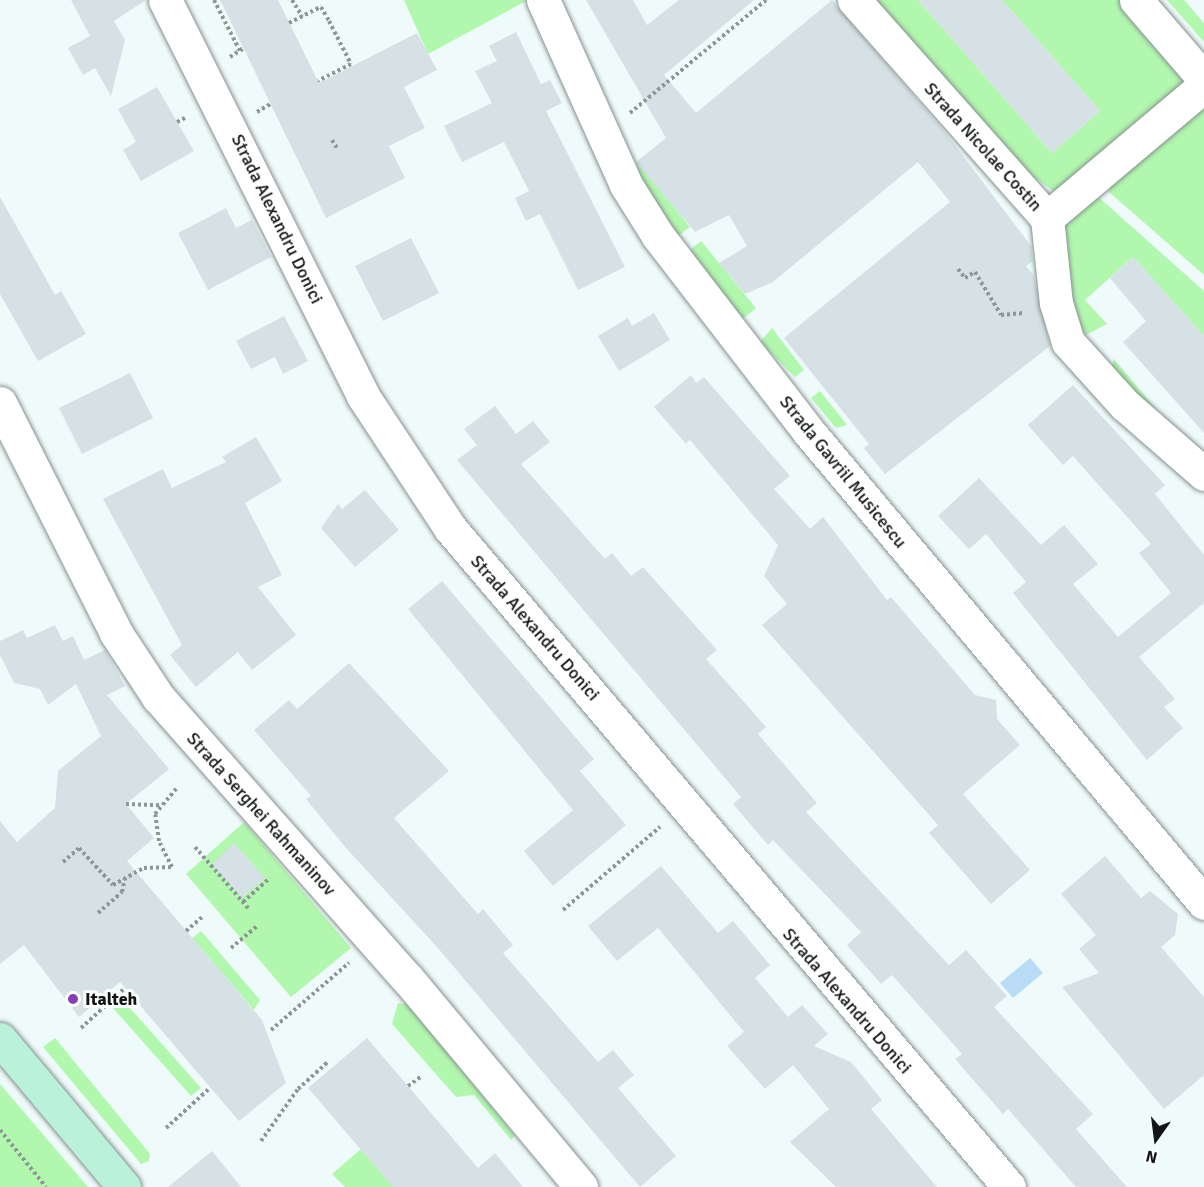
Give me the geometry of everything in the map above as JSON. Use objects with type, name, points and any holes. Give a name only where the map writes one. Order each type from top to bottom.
[{"type":"main road","points":[[0,1039],[124,1187]]},
{"type":"street","name":"Strada Alexandru Donici","points":[[165,0],[363,396],[416,480],[450,528],[684,807],[1009,1187]]},
{"type":"street","name":"Strada Gavriil Musicescu","points":[[543,0],[626,185],[657,236],[808,431],[1204,903]]},
{"type":"street","name":"Strada Nicolae Costin","points":[[854,0],[1047,218],[1056,303],[1068,342],[1125,405],[1204,474]]},
{"type":"street","points":[[1136,0],[1204,79]]},
{"type":"street","points":[[1047,218],[1204,86]]},
{"type":"street","name":"Strada Serghei Rahmaninov","points":[[0,403],[131,660],[212,762],[374,941],[581,1187]]},
{"type":"path","points":[[214,0],[240,51]]},
{"type":"path","points":[[292,0],[302,16]]},
{"type":"path","points":[[621,120],[766,0]]},
{"type":"path","points":[[289,23],[321,7],[351,64],[318,81]]},
{"type":"path","points":[[332,140],[337,148]]},
{"type":"path","points":[[958,269],[964,278],[975,272],[1000,315]]},
{"type":"path","points":[[63,862],[79,848],[113,885],[144,868],[172,867],[155,827],[159,805],[176,789]]},
{"type":"path","points":[[126,804],[159,805]]},
{"type":"path","points":[[563,910],[684,807]]},
{"type":"path","points":[[195,847],[248,908]]},
{"type":"path","points":[[98,913],[122,892],[126,878]]},
{"type":"path","points":[[243,902],[270,878]]},
{"type":"path","points":[[186,931],[203,916]]},
{"type":"path","points":[[231,948],[257,926]]},
{"type":"path","points":[[271,1030],[374,941]]},
{"type":"path","points":[[81,1028],[126,988]]},
{"type":"path","points":[[261,1141],[298,1089],[330,1061]]},
{"type":"path","points":[[408,1086],[422,1076]]},
{"type":"path","points":[[166,1128],[210,1088]]},
{"type":"path","points":[[0,1130],[46,1187]]},
{"type":"green space","points":[[404,0],[526,0],[526,1],[428,54]]},
{"type":"green space","points":[[866,0],[918,0],[1052,153],[1100,111],[1002,0],[1124,0],[1189,83],[1055,192],[1001,154]]},
{"type":"green space","points":[[1167,0],[1184,0],[1204,23],[1204,42]]},
{"type":"green space","points":[[1204,102],[1204,275],[1109,192],[1108,185]]},
{"type":"green space","points":[[636,160],[690,227],[675,238],[643,191]]},
{"type":"green space","points":[[1095,194],[1204,291],[1204,336],[1133,257],[1085,300],[1107,324],[1086,335],[1065,302],[1063,227]]},
{"type":"green space","points":[[701,241],[756,308],[743,319],[689,251]]},
{"type":"green space","points":[[772,328],[804,370],[795,377],[760,342]]},
{"type":"green space","points":[[1114,359],[1166,421],[1108,374]]},
{"type":"green space","points":[[820,391],[847,425],[836,428],[811,398]]},
{"type":"green space","points":[[244,822],[351,948],[291,997],[186,874]]},
{"type":"green space","points":[[201,931],[260,1000],[254,1010],[192,938]]},
{"type":"green space","points":[[122,999],[201,1088],[191,1096],[112,1007]]},
{"type":"green space","points":[[398,1003],[409,1005],[515,1136],[511,1140],[474,1095],[456,1097],[392,1024]]},
{"type":"green space","points":[[55,1038],[150,1154],[149,1161],[141,1164],[43,1047]]},
{"type":"green space","points":[[0,1084],[88,1187],[0,1187]]},
{"type":"green space","points":[[361,1149],[388,1181],[434,1187],[345,1187],[332,1174]]},
{"type":"water","points":[[1030,958],[1043,973],[1013,998],[1000,983]]},
{"type":"building","points":[[71,0],[146,0],[114,21],[125,40],[111,96],[95,68],[83,75],[68,48],[90,36]]},
{"type":"building","points":[[220,0],[278,0],[319,83],[417,33],[437,70],[404,87],[425,128],[389,146],[405,178],[326,218]]},
{"type":"building","points":[[586,0],[633,0],[647,25],[679,0],[754,0],[664,75],[696,113],[832,0],[948,136],[1031,246],[1033,261],[1026,266],[1034,276],[1050,346],[885,474],[864,448],[869,444],[784,338],[950,202],[918,162],[773,282],[745,294],[719,263],[747,246],[729,215],[695,232],[636,162],[666,138]]},
{"type":"building","points":[[918,0],[1002,0],[1100,111],[1052,153]]},
{"type":"building","points":[[516,32],[541,84],[550,80],[562,103],[546,111],[625,267],[578,290],[540,214],[526,221],[515,198],[529,191],[504,142],[462,162],[444,126],[492,103],[475,71],[497,61],[489,46]]},
{"type":"building","points":[[157,87],[194,151],[141,181],[123,150],[136,142],[118,109]]},
{"type":"building","points":[[0,197],[55,295],[61,291],[86,334],[38,361],[0,294]]},
{"type":"building","points":[[226,208],[236,228],[252,220],[271,257],[208,290],[178,233]]},
{"type":"building","points":[[411,238],[439,293],[383,321],[355,266]]},
{"type":"building","points":[[1133,257],[1204,336],[1204,433],[1123,342],[1146,321],[1110,278]]},
{"type":"building","points":[[654,313],[670,340],[619,371],[598,336],[628,318],[632,326]]},
{"type":"building","points":[[284,316],[308,361],[283,374],[275,357],[251,369],[236,341]]},
{"type":"building","points":[[130,373],[153,418],[82,454],[59,408]]},
{"type":"building","points":[[691,375],[696,383],[704,377],[790,476],[774,489],[810,529],[823,517],[887,600],[891,597],[975,695],[996,700],[997,719],[1020,745],[963,794],[1030,870],[991,904],[929,833],[938,825],[762,625],[787,604],[764,576],[778,545],[690,440],[686,444],[654,407]]},
{"type":"building","points":[[1073,385],[1165,485],[1155,494],[1204,555],[1204,603],[1139,657],[1175,699],[1164,707],[1183,728],[1147,760],[1013,593],[1026,582],[986,534],[969,549],[938,516],[979,478],[1041,545],[1064,525],[1098,564],[1073,584],[1118,637],[1171,593],[1139,553],[1151,544],[1073,456],[1063,465],[1028,425]]},
{"type":"building","points":[[495,406],[516,434],[533,421],[550,442],[521,464],[605,559],[612,553],[631,576],[643,567],[717,650],[706,659],[766,727],[758,734],[817,803],[806,812],[949,965],[966,950],[1007,996],[994,1007],[1093,1114],[1076,1129],[1127,1187],[1076,1187],[1008,1109],[1003,1114],[955,1059],[962,1054],[892,975],[881,984],[847,945],[861,932],[773,840],[768,845],[733,804],[741,797],[457,460],[477,445],[464,429]]},
{"type":"building","points":[[256,437],[282,481],[245,503],[282,575],[258,587],[296,635],[252,670],[238,652],[196,687],[170,655],[182,645],[103,499],[163,469],[172,488],[226,462],[222,457]]},
{"type":"building","points":[[365,490],[399,530],[355,567],[321,528],[338,504],[342,509]]},
{"type":"building","points":[[442,581],[594,759],[580,771],[626,825],[553,886],[524,851],[573,810],[408,609]]},
{"type":"building","points":[[55,625],[63,641],[73,636],[84,660],[105,650],[125,686],[107,695],[169,769],[126,804],[154,838],[127,861],[262,1020],[286,1083],[239,1121],[120,982],[79,1017],[24,945],[0,964],[0,821],[17,842],[55,808],[58,771],[101,736],[76,684],[48,705],[40,689],[14,683],[0,655],[0,641],[23,630],[27,638]]},
{"type":"building","points":[[349,663],[449,771],[394,818],[478,914],[483,909],[513,945],[503,953],[598,1062],[613,1050],[634,1075],[618,1088],[676,1156],[640,1187],[437,947],[346,848],[306,799],[311,796],[254,730],[289,700],[297,709]]},
{"type":"building","points":[[234,843],[265,878],[242,898],[212,864]]},
{"type":"building","points":[[1105,856],[1141,898],[1150,891],[1178,914],[1175,935],[1161,947],[1204,997],[1204,1075],[1164,1109],[1062,987],[1099,973],[1079,949],[1096,935],[1061,894]]},
{"type":"building","points":[[661,866],[718,933],[733,921],[770,965],[755,978],[788,1017],[802,1005],[828,1034],[814,1046],[851,1062],[882,1100],[871,1109],[937,1187],[836,1187],[790,1142],[829,1109],[793,1065],[765,1089],[727,1046],[744,1032],[658,928],[617,961],[588,926]]},
{"type":"building","points":[[367,1038],[478,1168],[495,1153],[523,1187],[393,1187],[308,1088]]},
{"type":"building","points":[[212,1151],[241,1187],[168,1187]]},
{"type":"place","name":"Italteh","points":[[73,999]]}]
